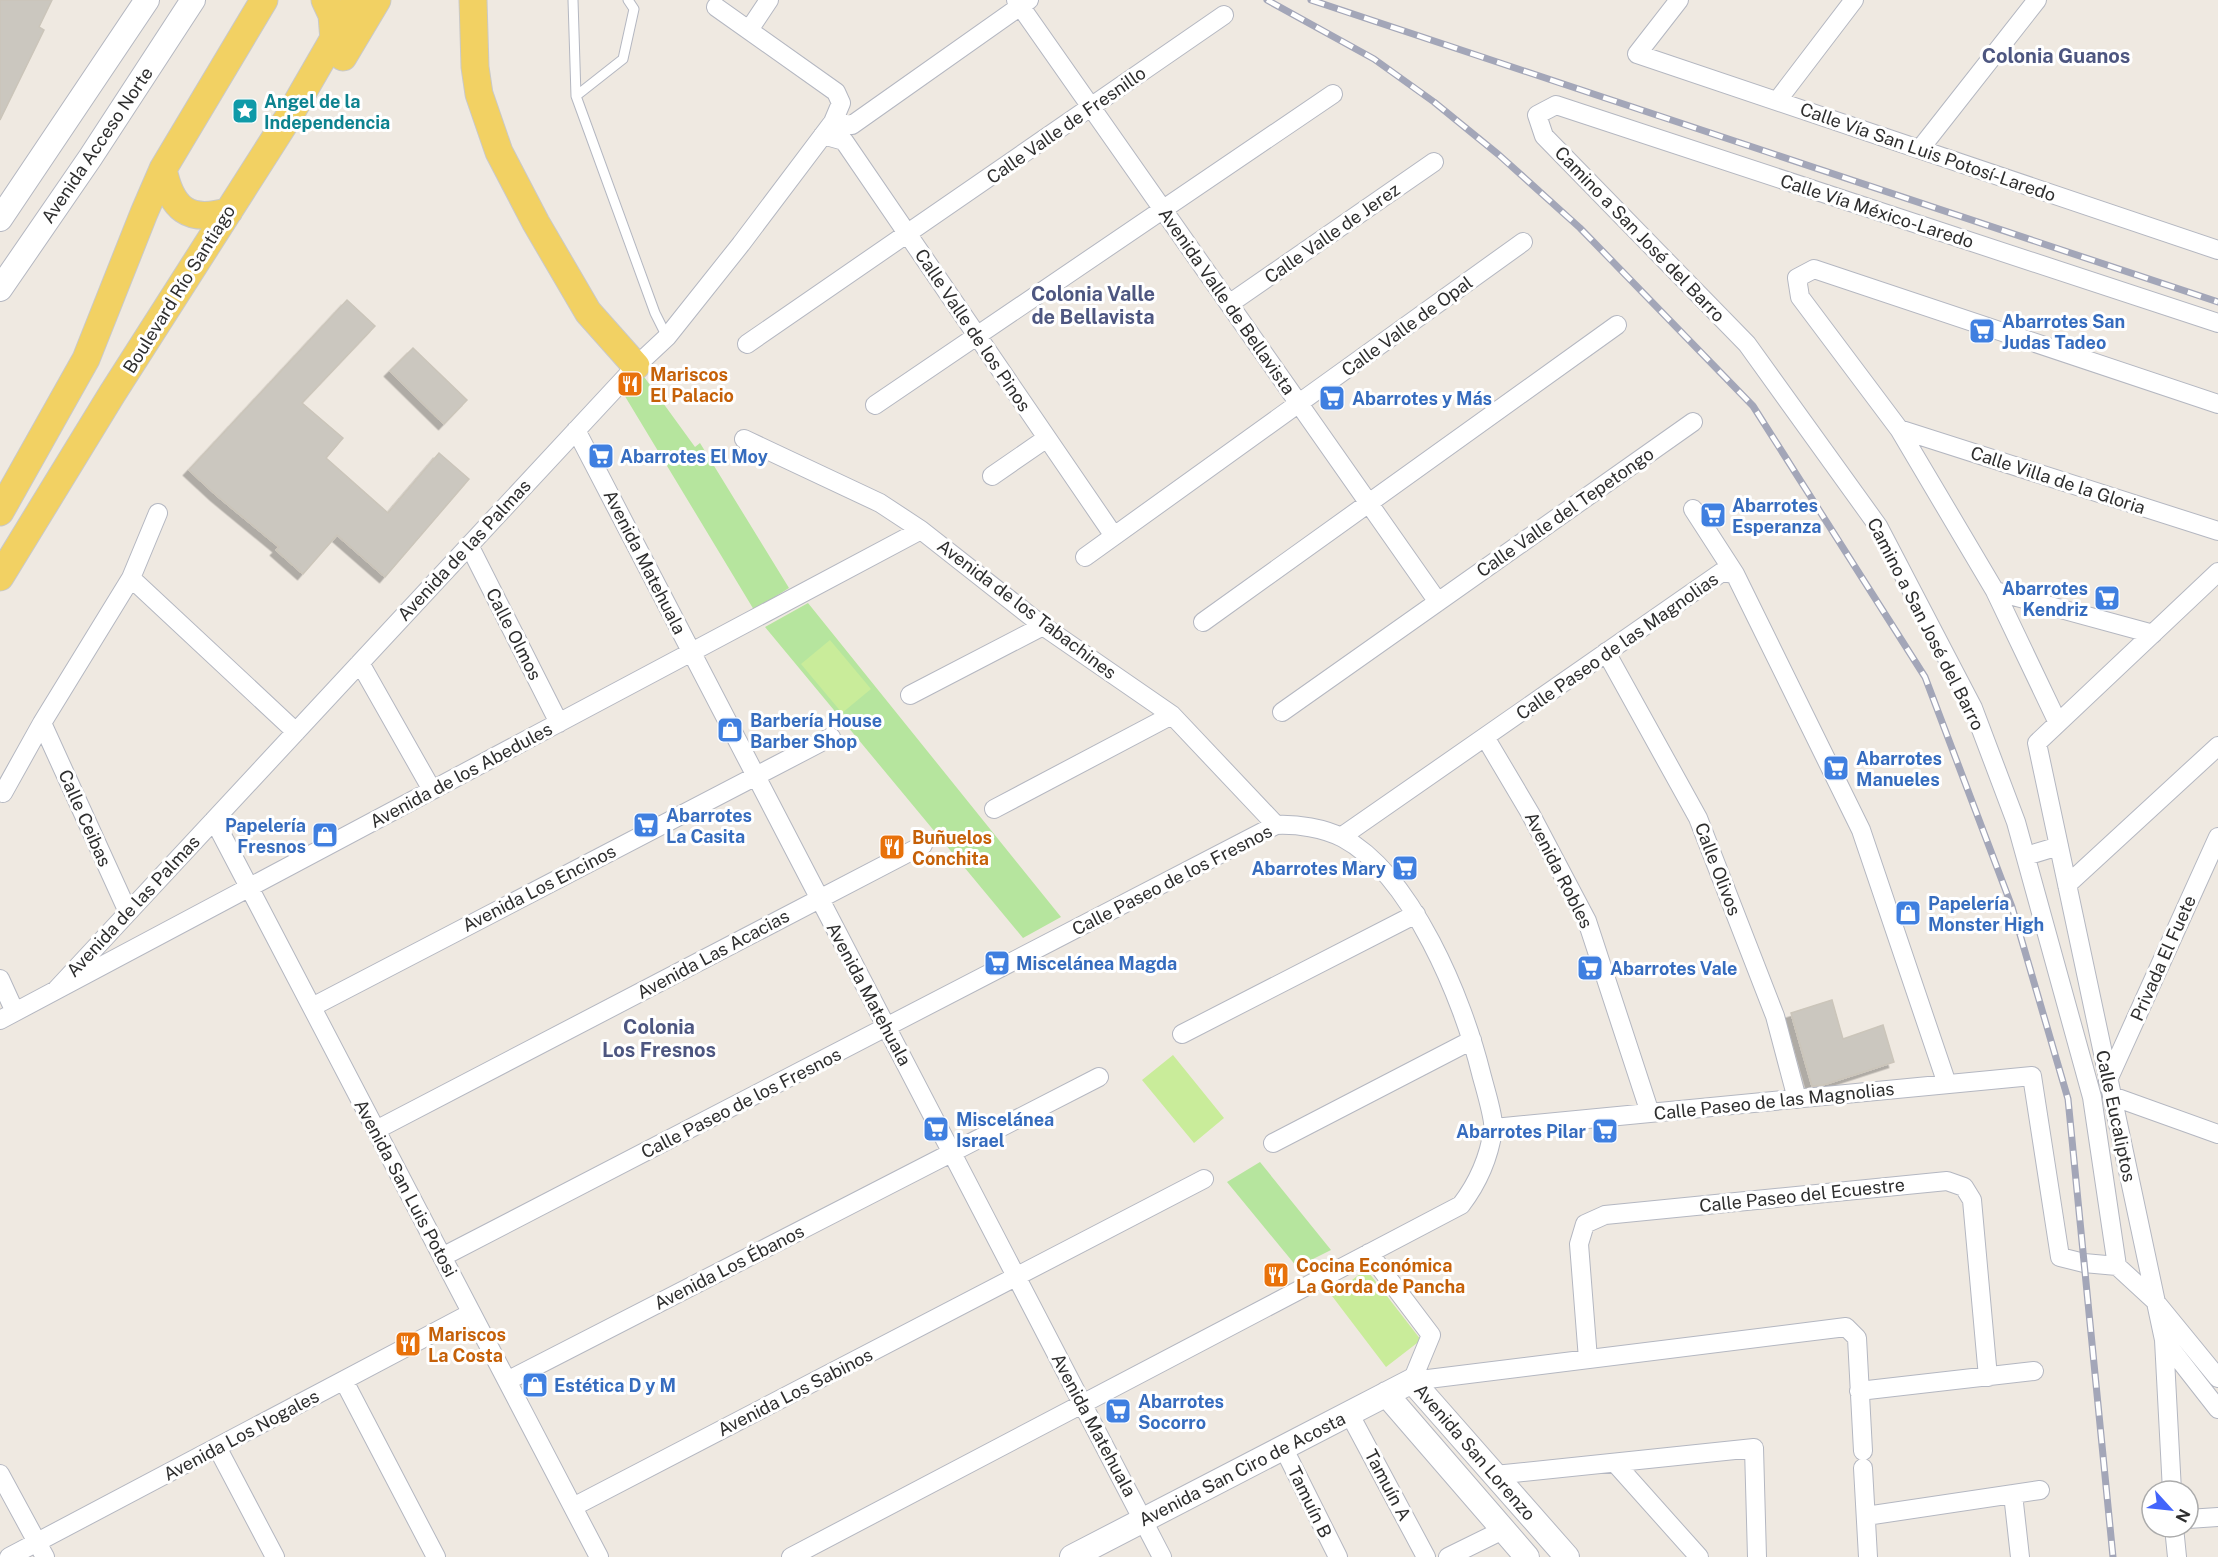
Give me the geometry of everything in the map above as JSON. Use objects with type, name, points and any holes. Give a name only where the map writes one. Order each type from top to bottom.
[{"type":"main road","points":[[0,512],[86,359],[163,169],[264,0]]},
{"type":"main road","points":[[325,0],[332,15],[334,40]]},
{"type":"main road","name":"Boulevard Río Santiago","points":[[0,577],[112,394],[288,118],[356,0]]},
{"type":"main road","points":[[288,118],[333,74],[377,0]]},
{"type":"main road","points":[[473,0],[475,67],[479,94],[499,152],[536,223],[588,312],[651,353]]},
{"type":"main road","points":[[487,0],[493,85],[511,139],[548,212],[601,302],[651,353]]},
{"type":"main road","points":[[163,169],[172,200],[179,207],[202,216],[229,211]]},
{"type":"street","points":[[0,219],[147,0]]},
{"type":"street","name":"Avenida Acceso Norte","points":[[0,289],[90,158],[193,0]]},
{"type":"street","points":[[716,7],[749,30],[769,0]]},
{"type":"street","name":"Calle Vía San Luis Potosí-Laredo","points":[[1679,0],[1637,54],[2218,250]]},
{"type":"street","points":[[1777,101],[1854,0]]},
{"type":"street","points":[[1920,149],[2037,0]]},
{"type":"street","points":[[828,129],[839,125],[848,133],[1022,2]]},
{"type":"street","name":"Avenida Valle de Bellavista","points":[[1022,2],[1091,107],[1438,602]]},
{"type":"street","name":"Calle Valle de Fresnillo","points":[[747,344],[1224,15]]},
{"type":"street","name":"Avenida de las Palmas","points":[[57,989],[576,430],[651,353],[741,244],[828,129],[841,103],[836,92],[749,30]]},
{"type":"street","points":[[875,405],[1333,94]]},
{"type":"street","name":"Calle Vía México-Laredo","points":[[1537,115],[1556,105],[2218,323]]},
{"type":"street","name":"Camino a San José del Barro","points":[[1537,115],[1544,136],[1748,344],[1878,526],[1973,708],[2016,822],[2092,1097],[2116,1266]]},
{"type":"street","name":"Calle Valle de los Pinos","points":[[848,133],[907,234],[1114,536]]},
{"type":"street","name":"Calle Valle de Jerez","points":[[1229,304],[1434,162]]},
{"type":"street","name":"Calle Valle de Opal","points":[[1085,557],[1523,242]]},
{"type":"street","points":[[2218,404],[1814,269],[1797,278],[1800,297],[1899,429],[1995,591],[2058,723],[2218,572]]},
{"type":"street","points":[[1203,622],[1617,325]]},
{"type":"street","name":"Calle Valle del Tepetongo","points":[[1282,712],[1693,422]]},
{"type":"street","name":"Calle Villa de la Gloria","points":[[1899,429],[2218,531]]},
{"type":"street","name":"Avenida Matehuala","points":[[576,430],[1162,1557]]},
{"type":"street","points":[[992,476],[1047,438]]},
{"type":"street","name":"Avenida de los Tabachines","points":[[744,439],[880,503],[921,530],[1043,626],[1172,716],[1276,825]]},
{"type":"street","points":[[1693,509],[1735,574]]},
{"type":"street","points":[[3,793],[42,723],[132,578],[158,513]]},
{"type":"street","name":"Avenida de los Abedules","points":[[8,1016],[921,530]]},
{"type":"street","name":"Calle Olmos","points":[[469,546],[559,723]]},
{"type":"street","name":"Calle Paseo de las Magnolias","points":[[1341,837],[1722,572],[1735,574],[1861,830],[1947,1084]]},
{"type":"street","points":[[132,578],[296,732]]},
{"type":"street","points":[[1995,591],[2153,634]]},
{"type":"street","points":[[910,695],[1043,626]]},
{"type":"street","name":"Calle Olivos","points":[[1606,652],[1698,818],[1775,1016],[1797,1099]]},
{"type":"street","points":[[360,663],[432,790]]},
{"type":"street","points":[[994,808],[1172,716]]},
{"type":"street","name":"Calle Ceibas","points":[[42,723],[128,912]]},
{"type":"street","name":"Calle Eucaliptos","points":[[2058,723],[2037,743],[2164,1340],[2171,1479]]},
{"type":"street","name":"Avenida Los Encinos","points":[[312,1007],[831,736]]},
{"type":"street","name":"Avenida Robles","points":[[1485,737],[1530,813],[1587,921],[1650,1113]]},
{"type":"street","points":[[2067,885],[2218,746]]},
{"type":"street","name":"Avenida San Luis Potosi","points":[[214,820],[599,1557]]},
{"type":"street","name":"Calle Paseo de los Fresnos","points":[[442,1257],[1276,825],[1316,829],[1341,837],[1385,873],[1416,914],[1453,987],[1472,1040],[1494,1128]]},
{"type":"street","name":"Privada El Fuete","points":[[2110,1088],[2218,837]]},
{"type":"street","name":"Avenida Las Acacias","points":[[376,1130],[923,845]]},
{"type":"street","points":[[2026,856],[2059,846]]},
{"type":"street","points":[[1182,1034],[1416,914]]},
{"type":"street","points":[[0,979],[8,1016]]},
{"type":"street","points":[[1273,1143],[1472,1040]]},
{"type":"street","name":"Calle Paseo de las Magnolias","points":[[1494,1128],[2032,1076],[2060,1257],[2084,1263],[2116,1266]]},
{"type":"street","name":"Avenida Los Ébanos","points":[[507,1381],[1099,1077]]},
{"type":"street","points":[[2110,1088],[2218,1134]]},
{"type":"street","points":[[791,1557],[1461,1205],[1478,1178],[1494,1128]]},
{"type":"street","name":"Avenida Los Sabinos","points":[[573,1507],[1204,1179]]},
{"type":"street","name":"Calle Paseo del Ecuestre","points":[[1588,1359],[1579,1244],[1585,1224],[1605,1215],[1947,1181],[1964,1187],[1972,1200],[1988,1377]]},
{"type":"street","name":"Avenida San Lorenzo","points":[[1369,1253],[1431,1335],[1412,1381],[1534,1519],[1557,1553]]},
{"type":"street","points":[[2116,1266],[2155,1301],[2218,1378]]},
{"type":"street","name":"Avenida Los Nogales","points":[[9,1557],[41,1550],[217,1447],[471,1313]]},
{"type":"street","points":[[1412,1381],[1846,1327],[1857,1338],[1868,1557]]},
{"type":"street","points":[[2164,1340],[2218,1409]]},
{"type":"street","points":[[1859,1391],[2034,1371]]},
{"type":"street","points":[[344,1381],[436,1557]]},
{"type":"street","name":"Avenida San Ciro de Acosta","points":[[1072,1557],[1412,1381]]},
{"type":"street","name":"Avenida San Lorenzo","points":[[1386,1394],[1509,1542],[1527,1557]]},
{"type":"street","name":"Tamuín A","points":[[1349,1413],[1426,1557]]},
{"type":"street","points":[[217,1447],[275,1557]]},
{"type":"street","name":"Tamuín B","points":[[1283,1447],[1338,1557]]},
{"type":"street","points":[[1495,1475],[1754,1448],[1757,1557]]},
{"type":"street","points":[[1615,1463],[1699,1557]]},
{"type":"street","points":[[0,1474],[41,1550]]},
{"type":"street","points":[[1866,1516],[2040,1490]]},
{"type":"street","points":[[2013,1494],[2020,1557]]},
{"type":"street","points":[[2200,1518],[2218,1517]]},
{"type":"street","points":[[1448,1557],[1509,1542],[1534,1519]]},
{"type":"street","points":[[2175,1539],[2177,1557]]},
{"type":"lane","points":[[573,0],[576,96],[656,313],[651,353]]},
{"type":"lane","points":[[576,96],[623,59],[634,9],[628,0]]},
{"type":"green space","points":[[642,374],[695,447],[700,443],[789,588],[754,610],[623,393]]},
{"type":"green space","points":[[808,603],[1061,917],[1023,938],[765,627]]},
{"type":"green space","points":[[830,640],[871,689],[842,713],[801,664]]},
{"type":"green space","points":[[1173,1055],[1224,1118],[1194,1143],[1142,1080]]},
{"type":"green space","points":[[1260,1162],[1331,1250],[1297,1267],[1227,1182]]},
{"type":"green space","points":[[1366,1269],[1421,1340],[1386,1367],[1332,1296]]},
{"type":"building","points":[[0,0],[52,0],[39,27],[44,30],[0,120]]},
{"type":"building","points":[[347,300],[375,326],[302,403],[343,438],[326,458],[388,513],[439,453],[469,479],[385,577],[337,535],[303,574],[276,550],[279,547],[189,470]]},
{"type":"building","points":[[413,348],[467,400],[444,424],[390,371]]},
{"type":"building","points":[[1832,1000],[1843,1039],[1883,1025],[1894,1062],[1823,1085],[1812,1086],[1791,1013]]},
{"type":"railway","points":[[1267,0],[1374,59],[1434,102],[1499,155],[1580,228],[1753,406],[1925,677],[2012,907],[2068,1099],[2113,1557]]},
{"type":"railway","points":[[1311,0],[2218,302]]},
{"type":"place","name":"Angel de la Independencia","points":[[245,111]]},
{"type":"place","name":"Abarrotes San Judas Tadeo","points":[[1982,331]]},
{"type":"place","name":"Mariscos El Palacio","points":[[630,384]]},
{"type":"place","name":"Abarrotes y Más","points":[[1332,398]]},
{"type":"place","name":"Abarrotes El Moy","points":[[601,456]]},
{"type":"place","name":"Abarrotes Esperanza","points":[[1713,515]]},
{"type":"place","name":"Abarrotes Kendriz","points":[[2107,598]]},
{"type":"place","name":"Barbería House Barber Shop","points":[[730,730]]},
{"type":"place","name":"Abarrotes Manueles","points":[[1836,768]]},
{"type":"place","name":"Abarrotes La Casita","points":[[646,825]]},
{"type":"place","name":"Papelería Fresnos","points":[[325,835]]},
{"type":"place","name":"Buñuelos Conchita","points":[[892,847]]},
{"type":"place","name":"Abarrotes Mary","points":[[1405,868]]},
{"type":"place","name":"Papelería Monster High","points":[[1908,913]]},
{"type":"place","name":"Miscelánea Magda","points":[[997,963]]},
{"type":"place","name":"Abarrotes Vale","points":[[1590,968]]},
{"type":"place","name":"Miscelánea Israel","points":[[936,1129]]},
{"type":"place","name":"Abarrotes Pilar","points":[[1605,1131]]},
{"type":"place","name":"Cocina Económica La Gorda de Pancha","points":[[1276,1275]]},
{"type":"place","name":"Mariscos La Costa","points":[[408,1344]]},
{"type":"place","name":"Estética D y M","points":[[535,1385]]},
{"type":"place","name":"Abarrotes Socorro","points":[[1118,1411]]},
{"type":"district","name":"Colonia Guanos","points":[[2056,56]]},
{"type":"district","name":"Colonia Valle de Bellavista","points":[[1093,306]]},
{"type":"district","name":"Colonia Los Fresnos","points":[[659,1038]]}]
